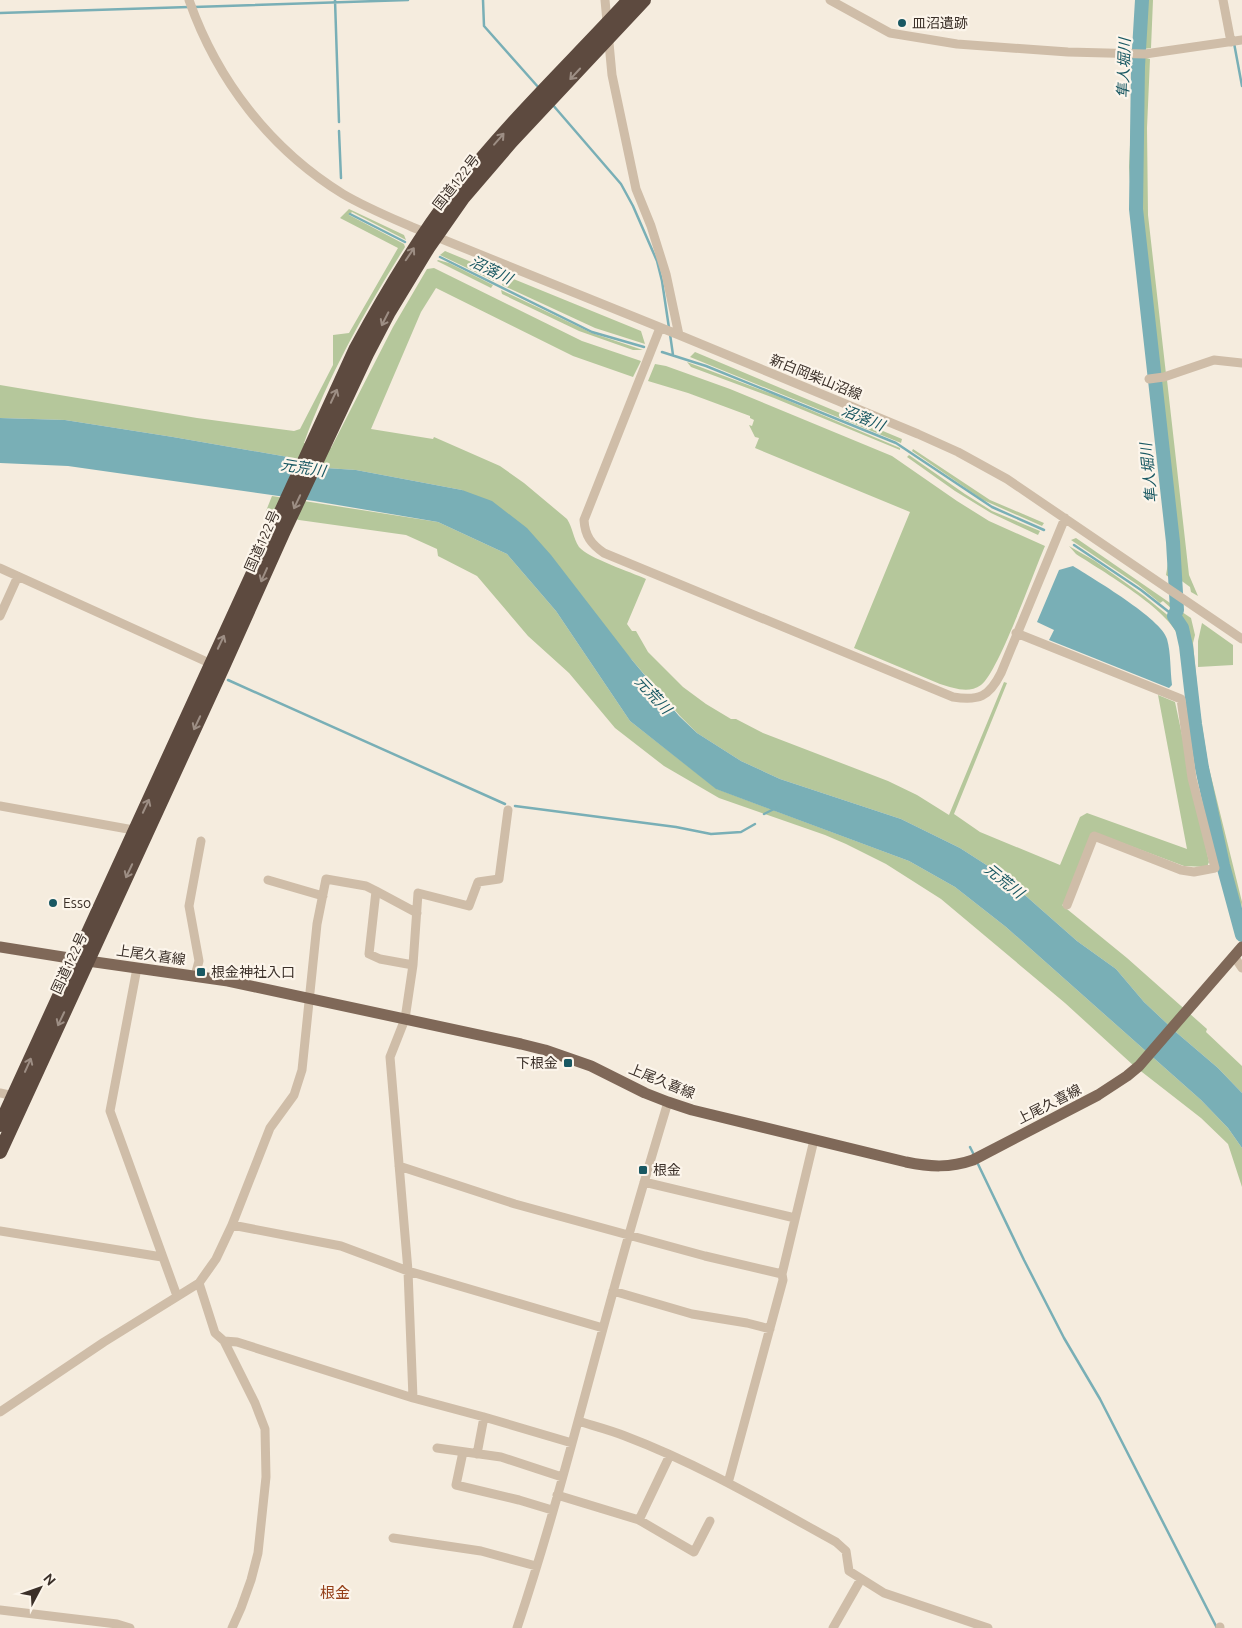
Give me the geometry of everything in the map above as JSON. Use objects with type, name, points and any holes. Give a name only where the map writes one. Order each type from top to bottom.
[{"type":"highway","name":"国道122号","points":[[431,234],[455,192],[503,134],[629,0]]},
{"type":"highway","name":"国道122号","points":[[0,1152],[82,960],[319,442],[356,348],[399,271],[487,168],[644,0]]},
{"type":"highway","name":"国道122号","points":[[0,1125],[7,1094],[82,960]]},
{"type":"main road","name":"上尾久喜線","points":[[0,947],[228,981],[545,1050],[591,1066],[668,1102],[924,1166],[950,1166],[977,1158],[1118,1083],[1139,1066],[1238,952]]},
{"type":"street","name":"新白岡柴山沼線","points":[[189,0],[204,40],[241,102],[274,139],[309,170],[344,194],[377,212],[679,335],[958,452],[1007,479],[1242,639]]},
{"type":"street","points":[[605,0],[612,75],[636,189],[651,226],[666,274],[679,335]]},
{"type":"street","points":[[830,0],[890,33],[957,44],[1068,52],[1145,54],[1242,40]]},
{"type":"street","points":[[1223,0],[1231,42]]},
{"type":"street","points":[[660,328],[587,508],[584,520],[585,532],[595,547],[620,560],[953,697],[977,698],[994,687],[1065,518]]},
{"type":"street","points":[[1149,379],[1164,377],[1214,360],[1242,363]]},
{"type":"street","points":[[0,568],[216,667]]},
{"type":"street","points":[[0,616],[18,576]]},
{"type":"street","points":[[1016,633],[1181,699],[1192,778],[1214,868],[1194,872],[1181,870],[1094,836],[1067,905]]},
{"type":"street","points":[[0,806],[141,832]]},
{"type":"street","points":[[414,1398],[408,1271],[390,1057],[405,1019],[413,964],[418,894],[469,906],[478,882],[499,879],[508,810]]},
{"type":"street","points":[[195,976],[199,961],[189,906],[201,841]]},
{"type":"street","points":[[0,1412],[198,1283],[216,1259],[232,1225],[270,1128],[294,1095],[302,1070],[317,924],[326,879],[366,886],[416,913]]},
{"type":"street","points":[[268,880],[323,896]]},
{"type":"street","points":[[376,891],[369,954],[380,959],[413,964]]},
{"type":"street","points":[[1238,952],[1242,968]]},
{"type":"street","points":[[137,968],[110,1111],[176,1296]]},
{"type":"street","points":[[516,1628],[557,1495],[613,1291],[668,1102]]},
{"type":"street","points":[[728,1483],[783,1280],[782,1274],[814,1140]]},
{"type":"street","points":[[400,1166],[515,1204],[705,1256],[782,1274]]},
{"type":"street","points":[[644,1182],[795,1218]]},
{"type":"street","points":[[232,1225],[341,1246],[408,1271],[603,1328]]},
{"type":"street","points":[[0,1231],[162,1257]]},
{"type":"street","points":[[198,1283],[215,1333],[224,1341],[255,1403],[265,1429],[266,1477],[258,1552],[251,1580],[232,1628]]},
{"type":"street","points":[[613,1291],[692,1314],[748,1323],[770,1329]]},
{"type":"street","points":[[224,1341],[237,1342],[414,1398],[572,1443]]},
{"type":"street","points":[[476,1454],[484,1417]]},
{"type":"street","points":[[578,1421],[624,1435],[670,1455],[728,1483],[836,1542],[846,1551],[849,1571],[884,1593],[988,1628]]},
{"type":"street","points":[[437,1448],[501,1457],[562,1476]]},
{"type":"street","points":[[463,1452],[456,1485],[552,1510]]},
{"type":"street","points":[[639,1520],[670,1455]]},
{"type":"street","points":[[557,1495],[639,1520],[694,1552],[710,1521]]},
{"type":"street","points":[[392,1538],[482,1551],[536,1566]]},
{"type":"street","points":[[833,1628],[861,1579]]},
{"type":"street","points":[[0,1610],[130,1628]]},
{"type":"green space","points":[[1138,0],[1140,0],[1138,50],[1135,50]]},
{"type":"green space","points":[[1145,0],[1153,0],[1151,48],[1143,49]]},
{"type":"green space","points":[[1134,57],[1137,57],[1133,145],[1135,211],[1152,376],[1149,376],[1134,241],[1129,167]]},
{"type":"green space","points":[[1143,57],[1150,59],[1147,128],[1148,215],[1166,374],[1157,374],[1142,237],[1138,170]]},
{"type":"green space","points":[[349,209],[404,235],[406,240],[352,212],[349,215],[404,244],[405,247],[349,342],[325,392],[304,443],[331,448],[393,327],[427,269],[434,268],[582,341],[641,361],[633,377],[573,356],[436,288],[421,312],[371,429],[433,439],[434,437],[500,466],[524,483],[567,519],[577,544],[584,551],[591,556],[646,579],[627,624],[632,631],[636,631],[648,652],[683,687],[731,719],[736,719],[763,733],[888,781],[917,795],[949,815],[1004,682],[1007,683],[954,814],[980,832],[1060,865],[1080,817],[1087,813],[1187,849],[1158,695],[1175,702],[1209,862],[1207,867],[1184,866],[1093,832],[1065,903],[1062,905],[1127,958],[1207,1029],[1206,1032],[1242,1066],[1242,1093],[1218,1068],[1144,1002],[1116,969],[1077,941],[1002,875],[960,848],[901,819],[780,779],[741,761],[697,733],[632,660],[462,490],[356,470],[326,468],[291,460],[288,457],[65,420],[0,418],[0,385],[197,418],[294,431],[300,429],[333,365],[333,335],[349,333],[398,248],[340,218]]},
{"type":"green space","points":[[445,251],[498,273],[494,281],[440,255]]},
{"type":"green space","points":[[438,260],[449,263],[493,285],[491,288]]},
{"type":"green space","points":[[506,276],[641,331],[645,344],[595,328],[502,285]]},
{"type":"green space","points":[[501,290],[592,333],[643,350],[633,350],[579,331],[502,294]]},
{"type":"green space","points":[[695,352],[902,439],[901,443],[690,357]]},
{"type":"green space","points":[[687,362],[775,395],[900,448],[900,450],[774,398],[691,367]]},
{"type":"green space","points":[[655,364],[666,366],[730,389],[892,456],[989,521],[1045,546],[997,662],[981,685],[966,690],[950,687],[854,648],[910,512],[755,448],[759,438],[755,437],[749,425],[752,426],[754,420],[750,416],[688,393],[648,381]]},
{"type":"green space","points":[[1167,380],[1189,575],[1198,596],[1191,592],[1190,587],[1179,579],[1177,546],[1158,382]]},
{"type":"green space","points":[[1153,383],[1170,531],[1172,555],[1170,578],[1166,575],[1170,551],[1150,384]]},
{"type":"green space","points":[[913,449],[990,500],[1044,523],[1042,526],[983,500],[912,451]]},
{"type":"green space","points":[[909,455],[992,511],[1040,531],[1038,535],[991,513],[955,491],[907,457]]},
{"type":"green space","points":[[272,496],[438,522],[507,554],[556,611],[630,721],[717,789],[909,861],[955,887],[1006,927],[1201,1100],[1228,1128],[1242,1148],[1242,1187],[1228,1144],[1201,1118],[1133,1065],[1065,1003],[941,899],[886,864],[846,844],[719,798],[664,766],[615,728],[569,673],[528,636],[477,576],[438,556],[437,549],[406,535],[299,520],[266,511]]},
{"type":"green space","points":[[1076,538],[1173,605],[1172,609],[1163,601],[1160,603],[1138,585],[1071,540]]},
{"type":"green space","points":[[1069,546],[1095,561],[1144,596],[1176,622],[1181,630],[1188,672],[1197,756],[1206,801],[1234,913],[1230,914],[1198,780],[1179,638],[1163,615],[1134,592],[1076,554]]},
{"type":"green space","points":[[1179,610],[1191,618],[1195,635],[1193,643],[1199,706],[1208,764],[1242,902],[1241,911],[1206,776],[1198,721],[1191,646],[1184,626],[1177,618]]},
{"type":"green space","points":[[1202,623],[1233,645],[1233,665],[1198,667],[1198,641]]},
{"type":"water","name":"元荒川","points":[[0,418],[65,420],[173,437],[288,457],[291,460],[326,468],[356,470],[462,490],[492,501],[527,528],[551,555],[632,660],[679,716],[697,733],[741,761],[780,779],[901,819],[960,848],[1002,875],[1077,941],[1116,969],[1144,1002],[1218,1068],[1242,1093],[1242,1148],[1228,1128],[1201,1100],[1006,927],[955,887],[909,861],[716,789],[630,721],[556,611],[507,554],[438,522],[314,501],[68,466],[0,463]]},
{"type":"water","points":[[1073,566],[1125,599],[1153,621],[1162,631],[1167,639],[1169,650],[1172,685],[1169,688],[1049,640],[1054,630],[1037,622],[1059,570]]},
{"type":"waterway","name":"沼落川","points":[[335,0],[339,122]]},
{"type":"waterway","points":[[194,7],[408,0]]},
{"type":"waterway","points":[[483,0],[484,26],[539,88]]},
{"type":"waterway","name":"隼人堀川","points":[[1142,0],[1138,66],[1136,209],[1173,542],[1177,610],[1174,616],[1182,628],[1186,646],[1202,768],[1223,865],[1242,935]]},
{"type":"waterway","points":[[0,13],[189,7]]},
{"type":"waterway","points":[[1234,43],[1242,86]]},
{"type":"waterway","points":[[552,104],[621,184],[633,206],[657,261],[669,328]]},
{"type":"waterway","name":"沼落川","points":[[339,131],[341,178]]},
{"type":"waterway","name":"沼落川","points":[[350,214],[405,242]]},
{"type":"waterway","name":"沼落川","points":[[440,257],[592,332],[644,347]]},
{"type":"waterway","points":[[670,334],[673,355]]},
{"type":"waterway","name":"沼落川","points":[[662,352],[706,366],[896,443],[992,507],[1044,530]]},
{"type":"waterway","name":"沼落川","points":[[1074,545],[1141,590],[1174,616]]},
{"type":"waterway","points":[[228,680],[505,804]]},
{"type":"waterway","points":[[515,806],[676,827],[711,834],[741,832],[755,824]]},
{"type":"waterway","points":[[764,814],[776,808]]},
{"type":"waterway","points":[[970,1147],[974,1155]]},
{"type":"waterway","points":[[977,1162],[1064,1338],[1100,1399],[1217,1628]]},
{"type":"place","name":"皿沼遺跡","points":[[902,23]]},
{"type":"place","name":"Esso","points":[[53,903]]},
{"type":"place","name":"根金神社入口","points":[[201,972]]},
{"type":"place","name":"下根金","points":[[568,1063]]},
{"type":"place","name":"根金","points":[[643,1170]]},
{"type":"district","name":"根金","points":[[335,1593]]}]
